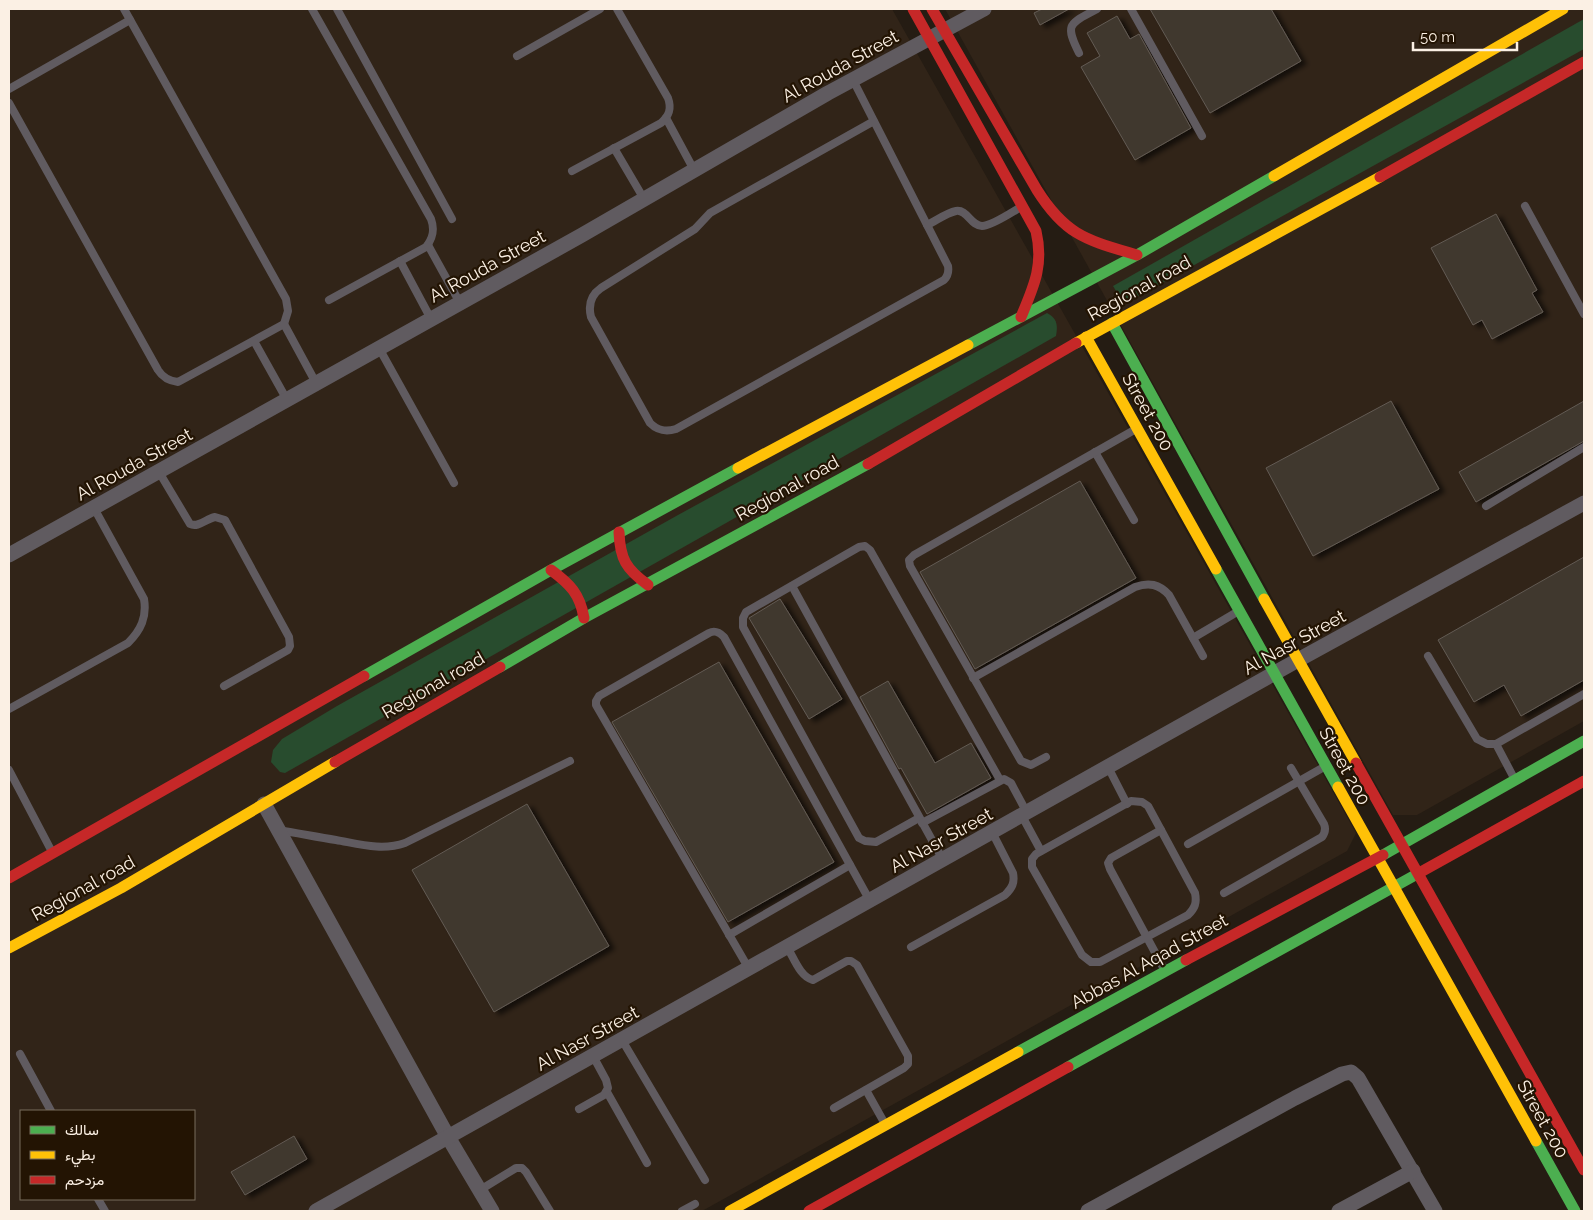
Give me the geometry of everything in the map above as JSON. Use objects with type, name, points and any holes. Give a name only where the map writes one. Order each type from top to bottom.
[{"type":"main road","points":[[913,9],[1036,231],[1040,244],[1039,272],[1021,317]]},
{"type":"main road","points":[[932,9],[1037,189],[1060,221],[1090,240],[1137,255]]},
{"type":"main road","name":"Regional road","points":[[9,878],[619,532],[1137,255],[1563,9]]},
{"type":"main road","name":"Regional road","points":[[9,948],[121,888],[584,618],[859,469],[1112,323],[1345,197],[1584,62]]},
{"type":"main road","name":"Street 200","points":[[1112,323],[1401,845],[1584,1170]]},
{"type":"main road","name":"Street 200","points":[[1086,338],[1574,1211]]},
{"type":"main road","points":[[619,532],[620,551],[625,565],[636,577],[648,585]]},
{"type":"main road","points":[[551,570],[576,591],[582,605],[584,618]]},
{"type":"main road","name":"Abbas Al Aqad Street","points":[[730,1211],[1165,971],[1492,798],[1515,780],[1584,741]]},
{"type":"main road","points":[[809,1211],[1394,888],[1505,819],[1584,781]]},
{"type":"street","name":"Al Rouda Street","points":[[9,555],[460,303],[853,80],[984,9]]},
{"type":"street","name":"Al Nasr Street","points":[[316,1211],[1298,660],[1584,503]]},
{"type":"street","points":[[264,804],[448,1137],[492,1211]]},
{"type":"street","points":[[1088,1211],[1295,1098],[1348,1072],[1353,1073],[1358,1078],[1435,1211]]},
{"type":"street","points":[[1339,1211],[1413,1172]]},
{"type":"lane","points":[[9,103],[161,374],[168,380],[178,382],[284,324],[288,311],[286,299],[124,9]]},
{"type":"lane","points":[[312,9],[431,219],[433,231],[428,245],[330,300]]},
{"type":"lane","points":[[337,9],[452,219]]},
{"type":"lane","points":[[517,56],[600,9]]},
{"type":"lane","points":[[572,171],[660,123],[666,118],[670,109],[668,98],[617,9]]},
{"type":"lane","points":[[1079,53],[1071,36],[1071,27],[1074,22],[1097,9]]},
{"type":"lane","points":[[1131,9],[1202,136]]},
{"type":"lane","points":[[9,89],[130,20]]},
{"type":"lane","points":[[853,80],[874,121],[927,225],[948,266],[948,273],[944,280],[670,431],[659,430],[650,423],[591,317],[591,300],[597,291],[695,229],[710,213],[874,121]]},
{"type":"lane","points":[[666,118],[694,170]]},
{"type":"lane","points":[[614,148],[644,199]]},
{"type":"lane","points":[[927,225],[952,212],[959,211],[976,224],[984,226],[1023,206]]},
{"type":"lane","points":[[1525,206],[1584,314]]},
{"type":"lane","points":[[428,245],[460,303]]},
{"type":"lane","points":[[400,261],[431,319]]},
{"type":"lane","points":[[284,324],[316,384]]},
{"type":"lane","points":[[254,341],[287,400]]},
{"type":"lane","points":[[379,348],[454,483]]},
{"type":"lane","points":[[1046,756],[1031,765],[1021,761],[910,566],[909,560],[914,555],[1137,428]]},
{"type":"lane","points":[[1486,506],[1584,447]]},
{"type":"lane","points":[[1095,452],[1134,520]]},
{"type":"lane","points":[[159,472],[190,524],[193,526],[198,525],[215,517],[224,520],[289,637],[290,646],[288,650],[224,686]]},
{"type":"lane","points":[[9,709],[128,643],[140,628],[145,614],[144,599],[94,508]]},
{"type":"lane","points":[[1000,780],[868,547],[859,547],[746,612],[743,618],[743,627],[859,838],[865,841],[876,842],[1000,780],[1008,780],[1041,851]]},
{"type":"lane","points":[[973,678],[1135,587],[1144,584],[1154,584],[1163,588],[1169,595],[1203,656]]},
{"type":"lane","points":[[792,586],[943,860]]},
{"type":"lane","points":[[1193,638],[1239,611]]},
{"type":"lane","points":[[749,969],[597,707],[596,701],[602,694],[709,633],[720,633],[724,636],[870,901]]},
{"type":"lane","points":[[1428,656],[1477,739],[1487,744],[1496,744],[1584,694]]},
{"type":"lane","points":[[1496,744],[1515,780]]},
{"type":"lane","points":[[278,830],[371,846],[397,846],[570,760]]},
{"type":"lane","points":[[1188,844],[1326,766]]},
{"type":"lane","points":[[1108,767],[1127,804]]},
{"type":"lane","points":[[1224,893],[1322,837],[1324,834],[1324,824],[1291,768]]},
{"type":"lane","points":[[9,770],[53,853]]},
{"type":"lane","points":[[1137,801],[1145,804],[1161,830],[1195,893],[1194,909],[1188,915],[1100,962],[1092,962],[1084,958],[1032,867],[1032,859],[1041,851],[1127,804],[1137,801]]},
{"type":"lane","points":[[1161,830],[1111,858],[1108,863],[1165,971]]},
{"type":"lane","points":[[912,947],[1010,891],[1014,880],[1013,873],[992,832]]},
{"type":"lane","points":[[729,935],[850,865]]},
{"type":"lane","points":[[787,947],[804,977],[810,980],[846,961],[856,964],[908,1056],[908,1064],[904,1068],[834,1108]]},
{"type":"lane","points":[[622,1040],[704,1180]]},
{"type":"lane","points":[[20,1054],[50,1110]]},
{"type":"lane","points":[[593,1056],[608,1085],[607,1092],[647,1162]]},
{"type":"lane","points":[[866,1090],[886,1126]]},
{"type":"lane","points":[[579,1109],[607,1092]]},
{"type":"lane","points":[[480,1190],[516,1168],[522,1168],[550,1211]]},
{"type":"lane","points":[[99,1200],[105,1211]]},
{"type":"lane","points":[[682,1211],[695,1204]]},
{"type":"shaded area","points":[[9,9],[892,9],[1356,833],[1347,851],[702,1211],[9,1211]]},
{"type":"shaded area","points":[[945,9],[1584,9],[1584,721],[1417,815],[1393,815]]},
{"type":"green space","points":[[1584,19],[1584,49],[1124,304],[1113,286]]},
{"type":"green space","points":[[1047,313],[1056,322],[1056,336],[285,773],[280,772],[271,762],[273,750],[282,739],[337,706],[678,515]]},
{"type":"building","points":[[1042,9],[1069,9],[1040,25],[1034,13]]},
{"type":"building","points":[[1150,9],[1271,9],[1301,61],[1210,113]]},
{"type":"building","points":[[1117,16],[1130,39],[1139,34],[1191,128],[1135,160],[1081,67],[1100,56],[1087,33]]},
{"type":"building","points":[[1496,214],[1537,290],[1532,293],[1543,312],[1492,339],[1482,320],[1473,325],[1431,248]]},
{"type":"building","points":[[1391,401],[1439,489],[1313,556],[1266,468]]},
{"type":"building","points":[[1584,401],[1584,441],[1476,502],[1459,472]]},
{"type":"building","points":[[1080,481],[1136,578],[975,669],[920,572]]},
{"type":"building","points":[[1584,557],[1584,680],[1521,716],[1504,685],[1474,702],[1438,640]]},
{"type":"building","points":[[780,599],[842,699],[809,719],[749,618]]},
{"type":"building","points":[[719,662],[834,862],[728,922],[612,722]]},
{"type":"building","points":[[888,681],[935,763],[971,743],[991,778],[927,814],[901,768],[899,769],[860,697]]},
{"type":"building","points":[[527,804],[609,946],[494,1012],[412,870]]},
{"type":"building","points":[[294,1136],[307,1159],[245,1195],[231,1172]]},
{"type":"traffic: fast","points":[[968,345],[1137,255],[1274,176]]},
{"type":"traffic: fast","points":[[1112,323],[1264,599]]},
{"type":"traffic: fast","points":[[500,667],[584,618],[868,464]]},
{"type":"traffic: fast","points":[[364,676],[551,570],[738,468]]},
{"type":"traffic: fast","points":[[1216,569],[1338,787]]},
{"type":"traffic: fast","points":[[1383,855],[1584,741]]},
{"type":"traffic: fast","points":[[1068,1067],[1419,873]]},
{"type":"traffic: fast","points":[[1018,1052],[1186,960]]},
{"type":"traffic: fast","points":[[1536,1141],[1575,1211]]},
{"type":"traffic: slow","points":[[1274,176],[1563,9]]},
{"type":"traffic: slow","points":[[1076,343],[1380,177]]},
{"type":"traffic: slow","points":[[1086,337],[1216,569]]},
{"type":"traffic: slow","points":[[738,468],[968,345]]},
{"type":"traffic: slow","points":[[1264,599],[1356,763]]},
{"type":"traffic: slow","points":[[9,948],[121,888],[335,762]]},
{"type":"traffic: slow","points":[[1338,787],[1536,1141]]},
{"type":"traffic: slow","points":[[730,1211],[1018,1052]]},
{"type":"traffic: jam","points":[[913,9],[1036,231],[1039,254],[1038,265],[1034,285],[1021,317]]},
{"type":"traffic: jam","points":[[932,9],[1037,190],[1048,205],[1068,227],[1079,234],[1104,245],[1137,255]]},
{"type":"traffic: jam","points":[[1380,177],[1584,62]]},
{"type":"traffic: jam","points":[[868,464],[1076,343]]},
{"type":"traffic: jam","points":[[619,532],[621,549],[626,563],[634,574],[648,585]]},
{"type":"traffic: jam","points":[[551,570],[573,590],[580,602],[584,618]]},
{"type":"traffic: jam","points":[[335,762],[500,667]]},
{"type":"traffic: jam","points":[[9,878],[364,676]]},
{"type":"traffic: jam","points":[[1356,763],[1584,1170]]},
{"type":"traffic: jam","points":[[1419,873],[1584,781]]},
{"type":"traffic: jam","points":[[1186,960],[1383,855]]},
{"type":"traffic: jam","points":[[809,1211],[1068,1067]]}]
